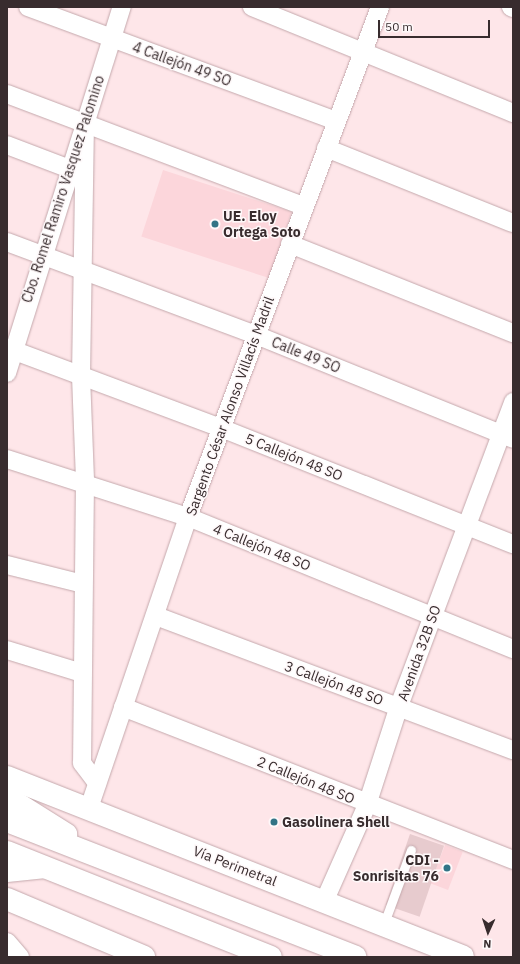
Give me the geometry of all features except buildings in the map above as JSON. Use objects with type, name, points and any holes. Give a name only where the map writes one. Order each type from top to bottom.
[{"type":"main road","name":"Vía Perimetral","points":[[7,777],[463,957]]},
{"type":"main road","points":[[7,797],[122,867]]},
{"type":"main road","points":[[7,821],[355,957]]},
{"type":"main road","points":[[7,852],[271,957]]},
{"type":"main road","points":[[7,870],[46,867]]},
{"type":"main road","points":[[7,898],[144,957]]},
{"type":"street","name":"4 Callejón 49 SO","points":[[28,7],[337,121]]},
{"type":"street","name":"Cbo. Romel Ramiro Vasquez Palomino","points":[[7,373],[9,348],[42,255],[122,7]]},
{"type":"street","points":[[252,7],[362,53],[513,113]]},
{"type":"street","name":"Sargento César Alonso Villacís Madril","points":[[88,808],[156,616],[188,517],[380,7]]},
{"type":"street","points":[[7,94],[85,122],[304,206]]},
{"type":"street","points":[[85,122],[84,272],[80,376],[85,481],[82,763],[96,783]]},
{"type":"street","points":[[7,146],[70,169]]},
{"type":"street","points":[[326,148],[513,223]]},
{"type":"street","name":"Calle 49 SO","points":[[7,242],[256,335],[507,437]]},
{"type":"street","points":[[290,244],[513,333]]},
{"type":"street","name":"5 Callejón 48 SO","points":[[9,348],[80,376],[222,428],[513,544]]},
{"type":"street","name":"Avenida 32B SO","points":[[324,902],[366,804],[399,706],[467,525],[507,437],[513,402]]},
{"type":"street","name":"4 Callejón 48 SO","points":[[7,459],[85,481],[188,517],[513,649]]},
{"type":"street","points":[[7,565],[83,584]]},
{"type":"street","name":"3 Callejón 48 SO","points":[[156,616],[513,750]]},
{"type":"street","points":[[7,650],[82,673]]},
{"type":"street","name":"2 Callejón 48 SO","points":[[123,707],[366,804],[513,860]]},
{"type":"street","points":[[7,942],[20,957]]},
{"type":"lane","points":[[383,926],[411,850]]},
{"type":"shaded area","name":"UE. Eloy Ortega Soto","points":[[163,170],[291,212],[270,278],[141,237]]},
{"type":"shaded area","name":"CDI - Sonrisitas 76","points":[[445,845],[463,852],[448,890],[430,883]]},
{"type":"place","name":"UE. Eloy Ortega Soto","points":[[215,224]]},
{"type":"place","name":"Gasolinera Shell","points":[[274,822]]},
{"type":"place","name":"CDI - Sonrisitas 76","points":[[447,868]]}]
